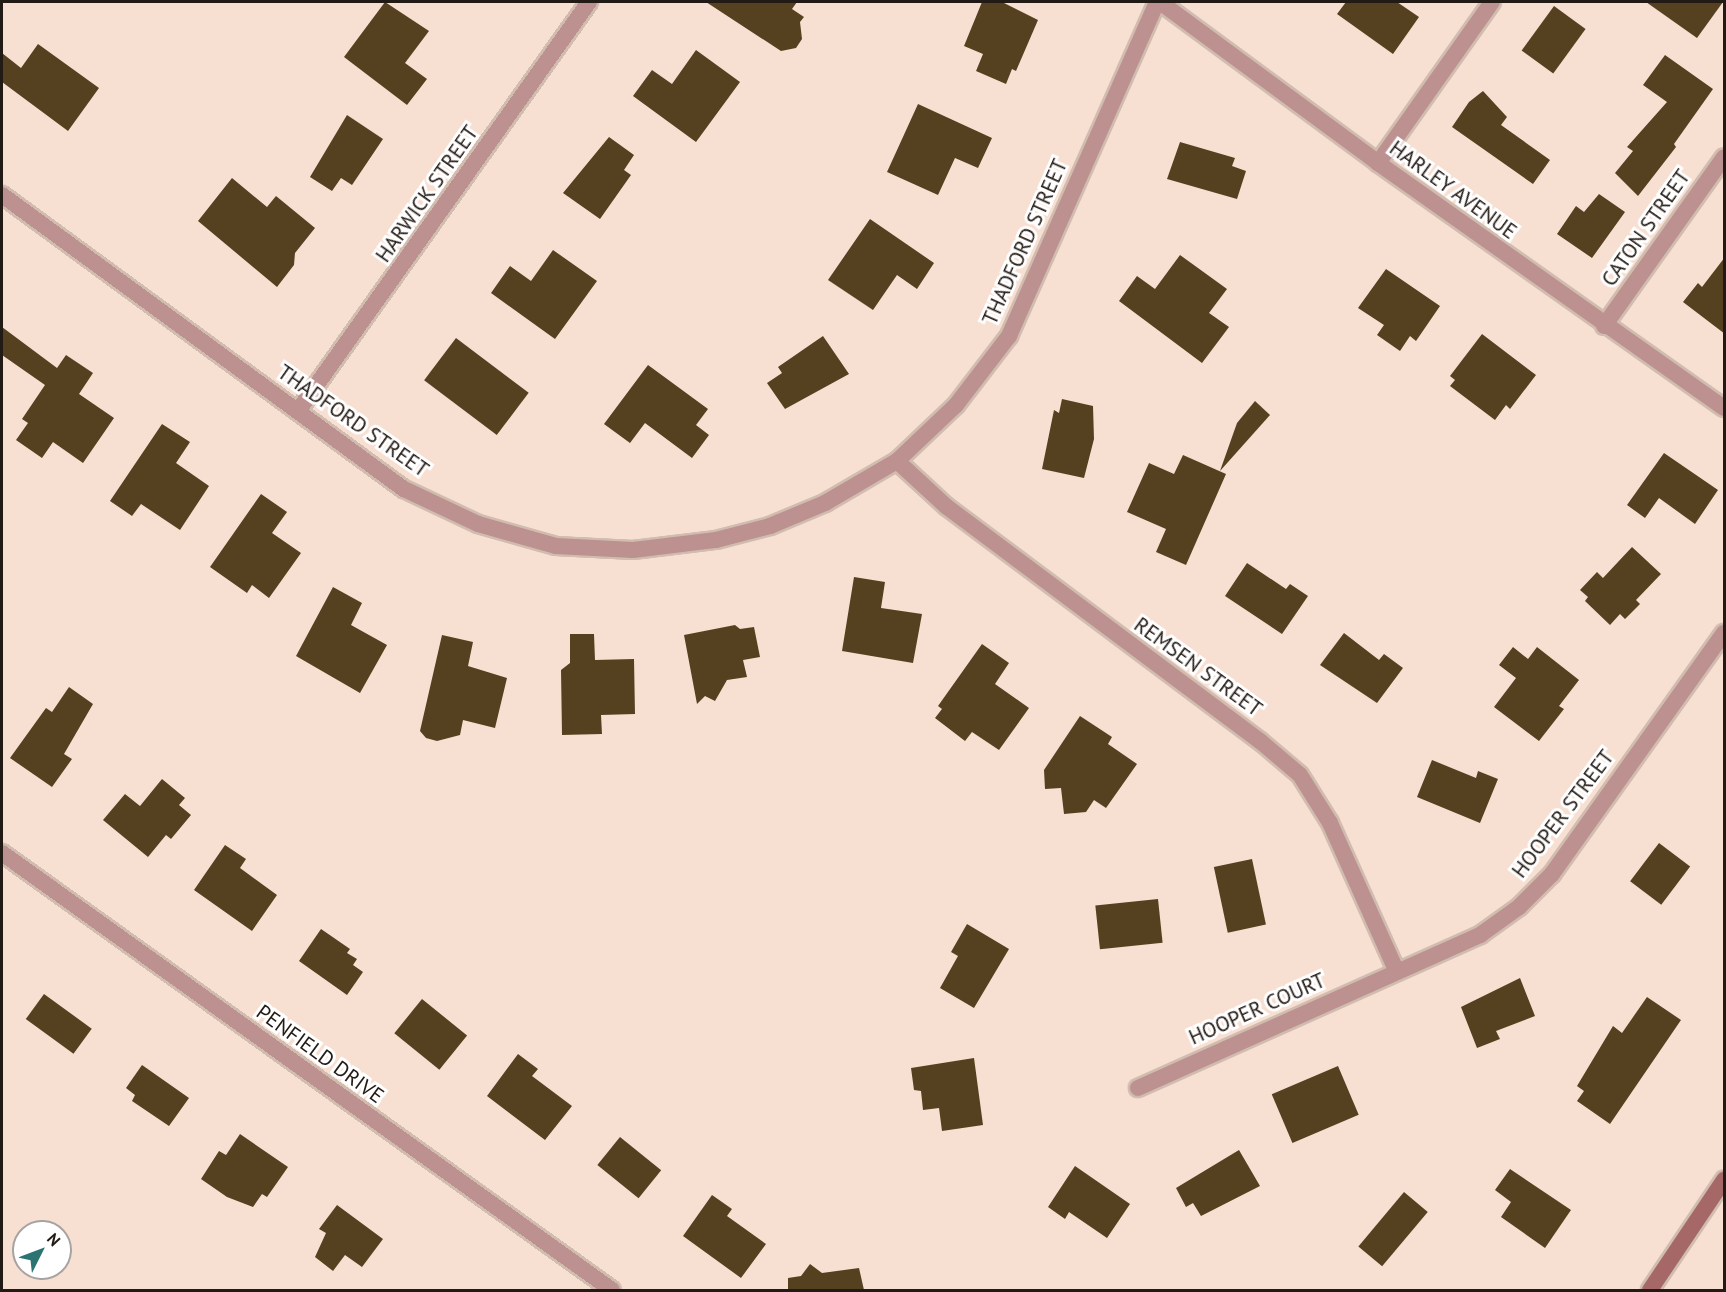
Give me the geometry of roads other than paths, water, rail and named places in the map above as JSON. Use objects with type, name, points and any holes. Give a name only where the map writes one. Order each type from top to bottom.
[{"type":"main road","points":[[1650,1290],[1725,1180]]},
{"type":"street","name":"HARWICK STREET","points":[[298,411],[589,2]]},
{"type":"street","name":"THADFORD STREET","points":[[2,195],[404,489],[478,524],[555,546],[633,550],[716,540],[770,526],[825,503],[897,461],[956,405],[1009,336],[1158,2]]},
{"type":"street","name":"HARLEY AVENUE","points":[[1158,2],[1604,326],[1725,408]]},
{"type":"street","points":[[1378,163],[1492,2]]},
{"type":"street","name":"CATON STREET","points":[[1604,326],[1725,157]]},
{"type":"street","name":"REMSEN STREET","points":[[897,461],[947,507],[1260,741],[1300,776],[1330,823],[1396,970]]},
{"type":"street","name":"HOOPER STREET","points":[[1396,970],[1480,935],[1519,907],[1552,874],[1725,633]]},
{"type":"street","name":"PENFIELD DRIVE","points":[[2,853],[612,1290]]},
{"type":"street","name":"HOOPER COURT","points":[[1138,1088],[1396,970]]}]
